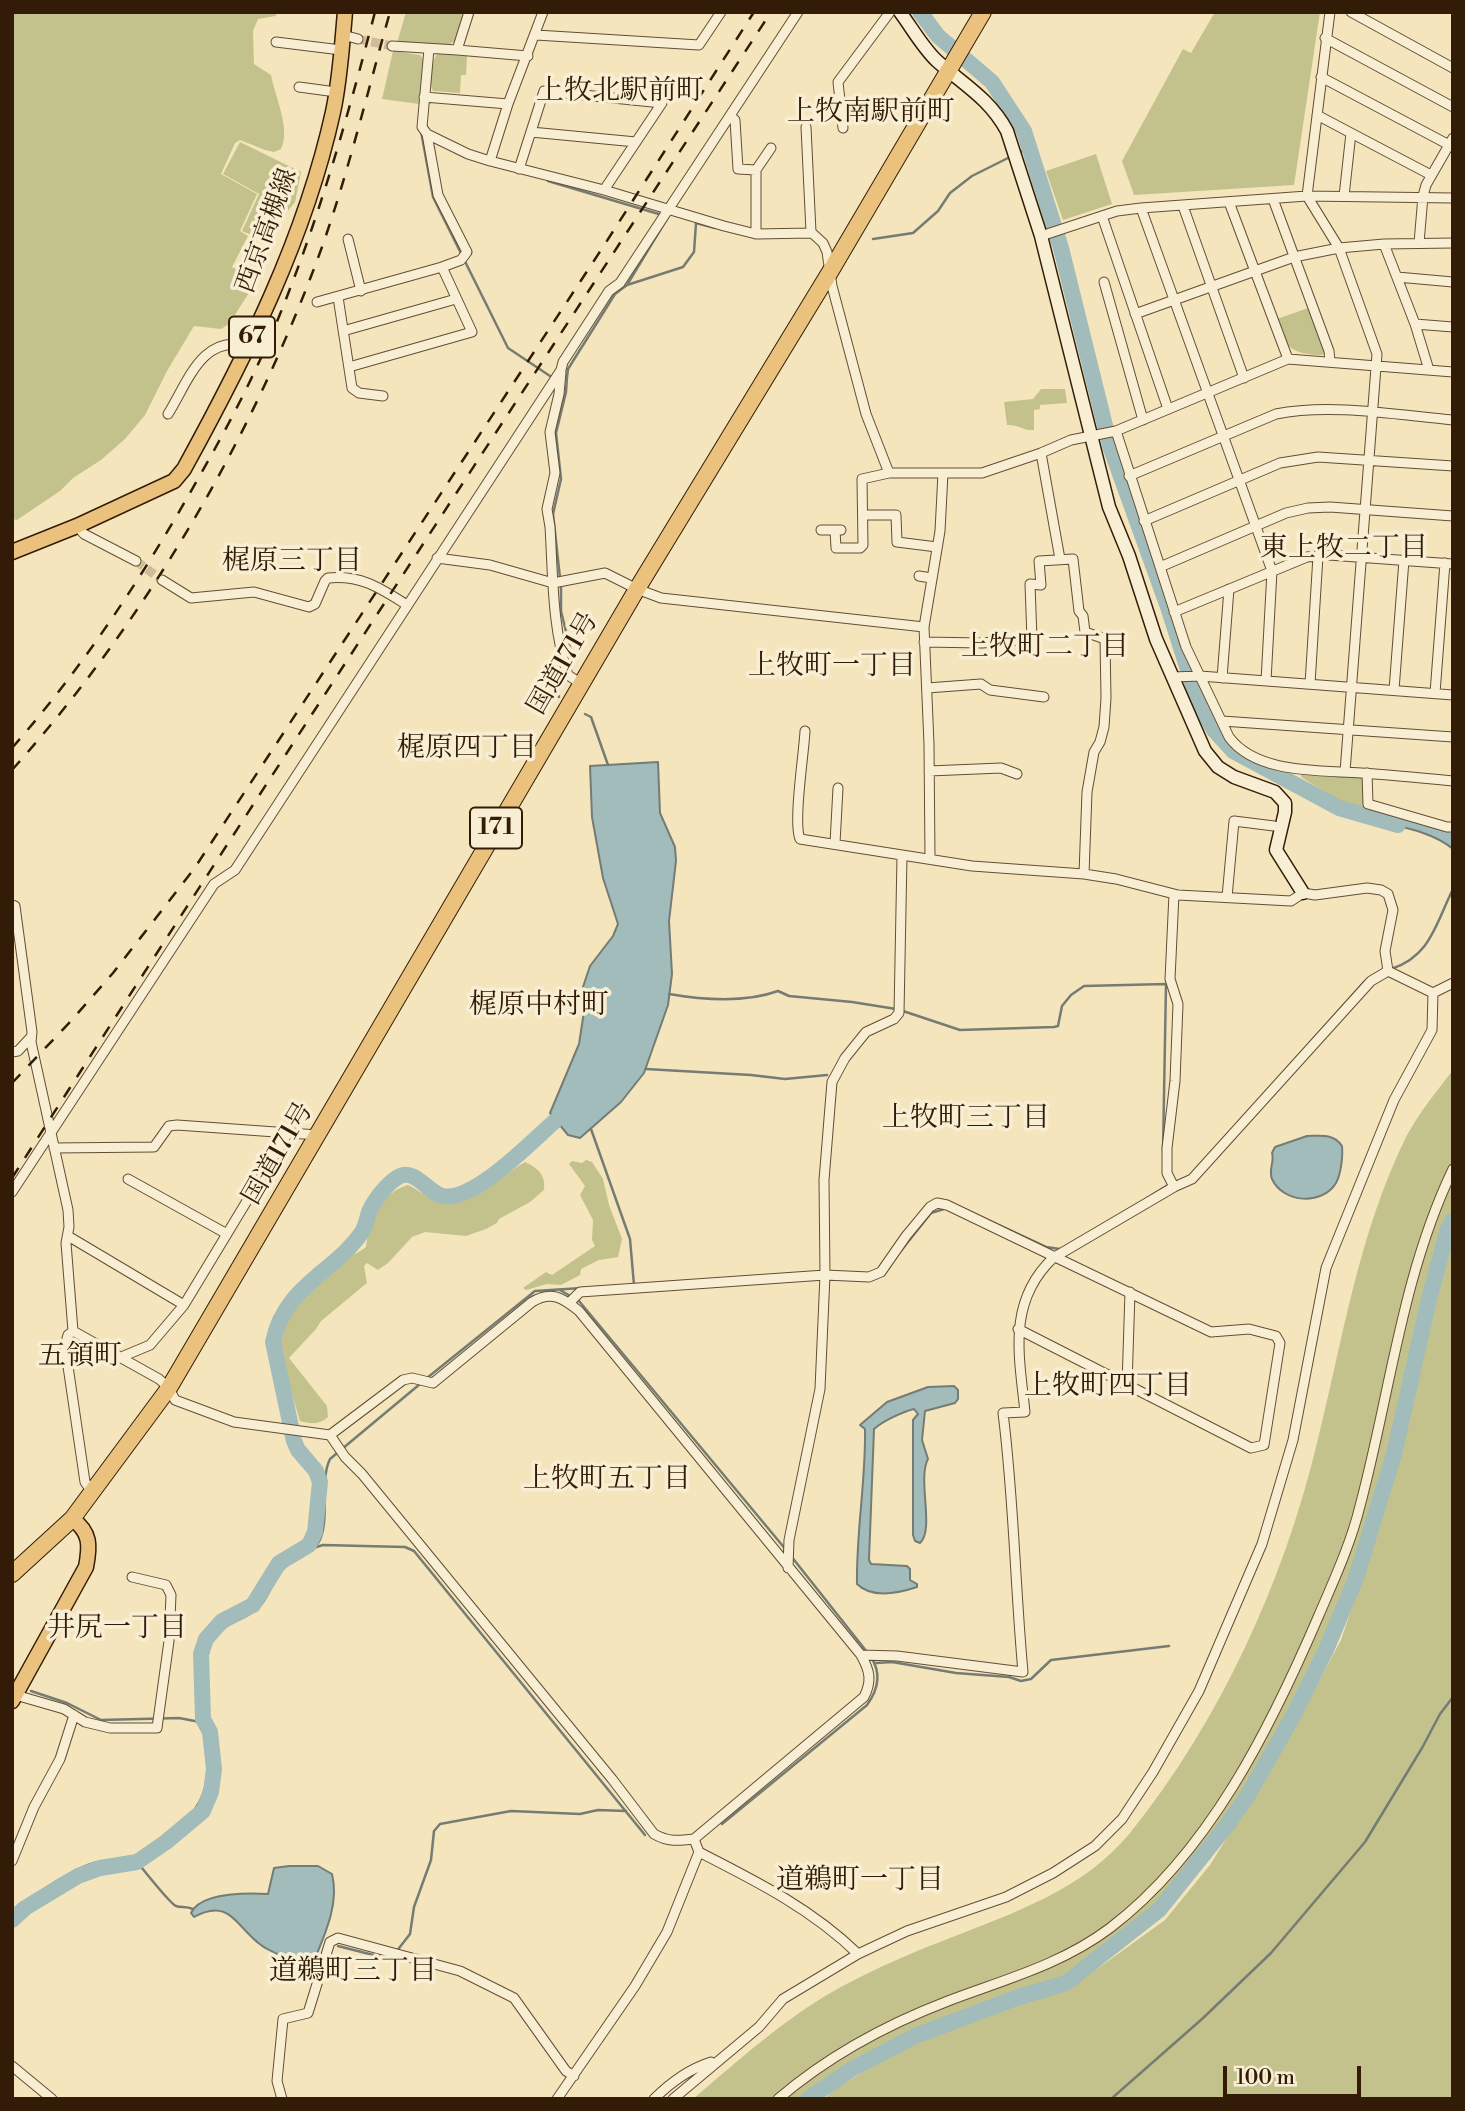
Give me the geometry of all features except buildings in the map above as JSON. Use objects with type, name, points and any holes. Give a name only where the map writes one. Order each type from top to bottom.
[{"type":"highway","name":"国道171号","points":[[12,1574],[72,1519],[169,1388],[319,1135],[572,676],[637,589],[984,12]]},
{"type":"main road","name":"西京高槻線","points":[[12,552],[77,526],[174,481],[181,474],[247,346],[286,261],[312,190],[333,112],[345,12]]},
{"type":"main road","points":[[13,1697],[86,1567],[89,1551],[87,1535],[83,1526],[72,1519]]},
{"type":"street","points":[[457,50],[469,12]]},
{"type":"street","points":[[491,161],[508,104],[543,12]]},
{"type":"street","points":[[536,35],[699,45],[721,12]]},
{"type":"street","points":[[572,676],[555,610],[547,514],[555,473],[550,432],[563,362],[609,291],[620,282],[661,221],[798,12]]},
{"type":"street","points":[[843,128],[838,82],[890,12]]},
{"type":"street","points":[[901,12],[935,59],[951,66],[1000,119],[1011,143],[1045,236],[1109,507],[1129,556],[1156,639],[1205,751],[1218,768],[1275,792],[1285,803],[1276,850],[1303,892],[1315,895],[1367,888],[1388,894],[1393,910],[1385,951],[1388,971]]},
{"type":"street","points":[[1330,12],[1307,196],[1339,248],[1377,354],[1345,772]]},
{"type":"street","points":[[1351,12],[1453,68]]},
{"type":"street","points":[[1325,38],[1453,107]]},
{"type":"street","points":[[276,42],[342,43],[358,39]]},
{"type":"street","points":[[392,46],[528,56]]},
{"type":"street","points":[[317,302],[442,267],[463,258],[467,252],[438,195],[427,134],[422,127],[429,49]]},
{"type":"street","points":[[1321,77],[1452,143],[1432,175],[1423,196],[1419,243]]},
{"type":"street","points":[[299,87],[336,92]]},
{"type":"street","points":[[519,169],[544,91],[662,103],[604,190]]},
{"type":"street","points":[[424,97],[508,104]]},
{"type":"street","points":[[1317,115],[1432,175]]},
{"type":"street","points":[[730,116],[735,120],[738,169],[757,170]]},
{"type":"street","points":[[806,127],[814,234],[823,243],[866,414],[889,473]]},
{"type":"street","points":[[531,132],[636,142]]},
{"type":"street","points":[[1344,196],[1351,133]]},
{"type":"street","points":[[427,134],[468,154],[491,161],[756,234],[814,234]]},
{"type":"street","points":[[756,234],[757,170],[771,148]]},
{"type":"street","points":[[1045,236],[1117,211],[1141,208],[1307,196],[1453,198]]},
{"type":"street","points":[[1273,199],[1330,361]]},
{"type":"street","points":[[1228,202],[1288,359]]},
{"type":"street","points":[[1183,206],[1244,378]]},
{"type":"street","points":[[1141,208],[1272,571],[1266,681]]},
{"type":"street","points":[[1102,216],[1168,410]]},
{"type":"street","points":[[348,239],[360,291]]},
{"type":"street","points":[[1135,314],[1294,257],[1339,248],[1384,244],[1453,243]]},
{"type":"street","points":[[1384,244],[1415,324],[1429,370]]},
{"type":"street","points":[[349,367],[472,332],[442,267]]},
{"type":"street","points":[[1397,277],[1453,282]]},
{"type":"street","points":[[1104,282],[1143,420]]},
{"type":"street","points":[[338,297],[352,388],[359,393],[383,396]]},
{"type":"street","points":[[343,331],[456,299]]},
{"type":"street","points":[[1415,324],[1453,327]]},
{"type":"street","points":[[168,414],[205,354],[229,343],[247,346]]},
{"type":"street","points":[[821,530],[838,530],[836,548],[860,548],[863,545],[862,480],[889,473],[982,473],[1071,440],[1116,431],[1288,359],[1453,372]]},
{"type":"street","points":[[12,1192],[214,884],[235,870],[437,558],[559,380]]},
{"type":"street","points":[[1129,477],[1276,414],[1295,410],[1453,420]]},
{"type":"street","points":[[1116,431],[1186,647],[1237,748],[1258,759],[1291,769],[1453,781]]},
{"type":"street","points":[[1041,453],[1060,559]]},
{"type":"street","points":[[1144,521],[1280,463],[1300,458],[1453,466]]},
{"type":"street","points":[[930,858],[924,626],[943,508],[943,473]]},
{"type":"street","points":[[1160,567],[1286,513],[1308,508],[1453,516]]},
{"type":"street","points":[[864,515],[895,515],[897,542],[937,547]]},
{"type":"street","points":[[77,526],[84,534],[136,561]]},
{"type":"street","points":[[1310,684],[1318,556]]},
{"type":"street","points":[[1174,612],[1307,557],[1362,557],[1449,563],[1435,693]]},
{"type":"street","points":[[437,558],[491,565],[553,583],[605,573],[637,589],[661,597],[924,626]]},
{"type":"street","points":[[924,642],[982,643],[1032,639],[1030,584],[1041,585],[1040,561],[1073,559],[1079,611],[1083,616],[1085,632],[1104,639],[1106,653],[1104,727],[1094,752],[1087,792],[1084,874]]},
{"type":"street","points":[[1394,690],[1404,560]]},
{"type":"street","points":[[919,576],[931,578]]},
{"type":"street","points":[[162,580],[191,598],[254,592],[309,607],[316,604],[328,578],[360,580],[371,582],[407,605]]},
{"type":"street","points":[[1222,678],[1229,589]]},
{"type":"street","points":[[1173,677],[1200,676],[1453,695]]},
{"type":"street","points":[[927,688],[981,684],[990,690],[1044,697]]},
{"type":"street","points":[[1222,720],[1453,737]]},
{"type":"street","points":[[805,731],[798,836],[800,839],[972,866],[1084,874],[1174,894],[1291,901],[1303,892]]},
{"type":"street","points":[[929,771],[1002,768],[1017,774]]},
{"type":"street","points":[[1367,774],[1368,804],[1453,827]]},
{"type":"street","points":[[835,843],[838,788]]},
{"type":"street","points":[[1227,897],[1234,821],[1274,826]]},
{"type":"street","points":[[788,1568],[789,1539],[820,1389],[825,1275],[824,1180],[832,1082],[845,1058],[866,1032],[894,1020],[899,1013],[902,856]]},
{"type":"street","points":[[1174,894],[1170,979],[1178,1004],[1175,1081],[1167,1148],[1167,1173],[1174,1186]]},
{"type":"street","points":[[12,905],[15,906],[31,1037],[68,1210],[66,1243],[73,1331]]},
{"type":"street","points":[[1388,971],[1433,993]]},
{"type":"street","points":[[861,1655],[897,1656],[1023,1672],[1011,1476],[1003,1413],[1025,1412],[1018,1329],[1030,1286],[1040,1270],[1053,1258],[1174,1186],[1192,1179],[1371,981],[1388,971]]},
{"type":"street","points":[[1433,993],[1453,983]]},
{"type":"street","points":[[673,2099],[759,2027],[783,1999],[858,1954],[907,1931],[1006,1897],[1053,1874],[1095,1846],[1122,1819],[1153,1772],[1199,1691],[1262,1544],[1293,1440],[1326,1268],[1394,1101],[1432,1030],[1433,993]]},
{"type":"street","points":[[12,1052],[18,1051],[31,1037]]},
{"type":"street","points":[[54,1148],[154,1147],[169,1126],[177,1125],[319,1135]]},
{"type":"street","points":[[119,1358],[150,1345],[184,1306],[288,1133]]},
{"type":"street","points":[[778,2099],[870,2036],[946,2002],[1023,1975],[1066,1955],[1109,1929],[1152,1892],[1185,1855],[1222,1802],[1266,1730],[1297,1668],[1333,1582],[1359,1511],[1379,1431],[1398,1334],[1422,1245],[1453,1169]]},
{"type":"street","points":[[128,1179],[227,1234]]},
{"type":"street","points":[[569,1303],[580,1292],[825,1275],[869,1277],[881,1272],[930,1207],[937,1203],[947,1205],[1211,1332],[1249,1329],[1276,1336],[1280,1343],[1264,1445],[1251,1448],[1018,1329]]},
{"type":"street","points":[[68,1236],[184,1306]]},
{"type":"street","points":[[1127,1385],[1130,1292]]},
{"type":"street","points":[[73,1331],[159,1379],[169,1388],[175,1401],[234,1422],[330,1435],[403,1380],[412,1378],[433,1384],[538,1298],[552,1295],[579,1311],[861,1655],[870,1673],[864,1697],[694,1839],[673,1842],[654,1834],[330,1435]]},
{"type":"street","points":[[73,1331],[68,1335],[65,1346],[85,1482],[93,1493]]},
{"type":"street","points":[[13,1697],[64,1709],[85,1722],[110,1728],[157,1728],[172,1595],[166,1585],[132,1577]]},
{"type":"street","points":[[12,1861],[34,1807],[60,1759],[74,1715]]},
{"type":"street","points":[[694,1839],[699,1852],[783,1896],[834,1930],[858,1954]]},
{"type":"street","points":[[557,2099],[635,1986],[667,1932],[699,1852]]},
{"type":"street","points":[[282,2099],[276,2081],[283,2020],[308,2012],[330,1942],[338,1938],[460,1971],[514,1998],[566,2071],[574,2076]]},
{"type":"street","points":[[654,2099],[668,2085],[695,2067],[716,2061]]},
{"type":"street","points":[[12,2066],[52,2099]]},
{"type":"shaded area","points":[[12,12],[279,12],[275,16],[258,19],[253,31],[254,64],[271,75],[284,132],[281,149],[274,152],[240,140],[235,143],[221,174],[257,194],[240,231],[248,236],[232,267],[256,282],[229,324],[221,329],[194,326],[145,415],[125,439],[60,491],[17,520],[12,519]]},
{"type":"shaded area","points":[[406,12],[464,12],[455,41],[448,45],[397,43]]},
{"type":"shaded area","points":[[1215,12],[1320,12],[1294,185],[1134,195],[1122,161],[1183,49],[1191,53]]},
{"type":"shaded area","points":[[393,51],[420,55],[423,59],[419,104],[382,99]]},
{"type":"shaded area","points":[[437,54],[467,56],[466,75],[461,75],[460,93],[433,91],[431,72]]},
{"type":"shaded area","points":[[240,142],[301,172],[295,202],[284,216],[280,215],[268,242],[242,231],[259,194],[223,174]]},
{"type":"shaded area","points":[[1096,154],[1112,204],[1063,220],[1046,171]]},
{"type":"shaded area","points":[[1308,308],[1325,354],[1313,355],[1294,350],[1286,342],[1277,319]]},
{"type":"shaded area","points":[[1041,389],[1065,389],[1067,403],[1040,405],[1040,409],[1034,410],[1034,430],[1007,425],[1004,402],[1033,399]]},
{"type":"shaded area","points":[[1301,773],[1361,776],[1365,780],[1364,809],[1345,805],[1301,777]]},
{"type":"shaded area","points":[[1453,1070],[1453,1161],[1421,1234],[1402,1301],[1361,1488],[1337,1562],[1303,1648],[1267,1717],[1229,1785],[1192,1838],[1157,1880],[1121,1915],[1086,1939],[1035,1965],[915,2012],[775,2099],[693,2099],[781,2026],[839,1988],[908,1955],[1024,1908],[1070,1884],[1112,1853],[1162,1790],[1220,1698],[1267,1598],[1303,1495],[1353,1288],[1389,1174],[1406,1137],[1422,1111]]},
{"type":"shaded area","points":[[586,1160],[592,1162],[603,1179],[609,1205],[622,1239],[618,1257],[599,1260],[581,1269],[580,1275],[561,1285],[547,1284],[526,1290],[523,1288],[546,1272],[552,1275],[595,1246],[592,1240],[593,1220],[580,1195],[585,1186],[569,1164],[572,1161],[582,1163]]},
{"type":"shaded area","points":[[525,1162],[534,1167],[544,1180],[544,1190],[530,1202],[486,1229],[466,1236],[425,1232],[412,1237],[378,1270],[367,1263],[364,1266],[367,1283],[321,1321],[289,1358],[327,1406],[328,1417],[318,1423],[300,1421],[278,1348],[285,1324],[304,1298],[337,1265],[366,1247],[373,1218],[390,1194],[408,1185],[432,1198],[458,1200],[481,1191]]},
{"type":"shaded area","points":[[1453,1179],[1453,1206],[1434,1259],[1392,1453],[1354,1577],[1324,1649],[1290,1718],[1227,1821],[1154,1911],[1095,1958],[1052,1982],[915,2033],[852,2066],[804,2099],[785,2099],[869,2040],[967,1998],[1025,1979],[1072,1958],[1111,1932],[1153,1896],[1220,1810],[1310,1646],[1337,1587],[1359,1521],[1408,1310],[1430,1233]]},
{"type":"shaded area","points":[[1453,1238],[1453,2099],[824,2099],[835,2089],[898,2051],[951,2028],[1032,2000],[1097,1969],[1165,1920],[1210,1865],[1286,1743],[1341,1640],[1372,1547],[1406,1427],[1439,1284]]},
{"type":"water","points":[[658,762],[660,813],[675,847],[676,861],[669,921],[672,974],[668,1005],[644,1073],[621,1102],[580,1138],[568,1135],[550,1113],[579,1044],[585,1005],[583,987],[590,966],[613,936],[618,924],[603,878],[592,817],[590,766]]},
{"type":"water","points":[[1376,811],[1453,831],[1453,849],[1427,834],[1377,821]]},
{"type":"water","points":[[1307,1136],[1335,1139],[1342,1146],[1342,1160],[1338,1179],[1330,1190],[1322,1195],[1303,1199],[1293,1197],[1277,1187],[1271,1176],[1272,1153],[1275,1147]]},
{"type":"water","points":[[954,1386],[958,1390],[955,1403],[925,1411],[922,1440],[928,1459],[924,1479],[926,1527],[920,1543],[915,1541],[913,1535],[913,1420],[918,1414],[914,1409],[909,1410],[874,1429],[869,1560],[871,1564],[907,1566],[910,1569],[910,1580],[917,1584],[917,1587],[886,1593],[870,1592],[857,1584],[865,1448],[865,1429],[860,1425],[887,1402],[928,1387]]},
{"type":"water","points":[[318,1866],[332,1874],[332,1909],[312,1966],[293,1969],[280,1956],[252,1938],[224,1912],[216,1910],[194,1917],[191,1913],[196,1906],[214,1897],[268,1894],[274,1868]]},
{"type":"waterway","points":[[920,12],[938,36],[992,82],[1024,131],[1061,248],[1110,446],[1168,607],[1199,704],[1214,730],[1233,751],[1339,808],[1398,825]]},
{"type":"waterway","points":[[421,131],[433,197],[508,348],[553,378]]},
{"type":"waterway","points":[[1018,153],[1030,148]]},
{"type":"waterway","points":[[873,239],[913,233],[938,211],[950,193],[972,176],[1012,156]]},
{"type":"waterway","points":[[548,181],[662,215]]},
{"type":"waterway","points":[[560,578],[553,514],[561,479],[556,433],[566,392],[568,369],[615,294],[627,285],[668,217]]},
{"type":"waterway","points":[[627,285],[683,267],[694,252],[696,223],[715,228]]},
{"type":"waterway","points":[[561,585],[561,611],[573,660],[569,670]]},
{"type":"waterway","points":[[559,697],[558,690],[566,676]]},
{"type":"waterway","points":[[585,714],[591,717],[608,765]]},
{"type":"waterway","points":[[1391,969],[1415,956],[1424,947],[1453,889]]},
{"type":"waterway","points":[[1289,1066],[1364,982],[1375,974]]},
{"type":"waterway","points":[[903,1011],[960,1030],[1054,1027],[1058,1026],[1062,1006],[1084,986],[1166,984],[1163,1151]]},
{"type":"waterway","points":[[669,994],[724,999],[752,997],[778,991],[789,996],[896,1009]]},
{"type":"waterway","points":[[646,1069],[785,1079],[827,1075]]},
{"type":"waterway","points":[[12,1920],[25,1908],[78,1876],[100,1868],[137,1862],[203,1811],[211,1792],[214,1769],[210,1732],[203,1719],[201,1654],[206,1639],[222,1621],[253,1605],[279,1563],[309,1545],[315,1532],[320,1482],[316,1471],[294,1441],[273,1342],[288,1307],[299,1293],[351,1246],[363,1230],[374,1202],[396,1178],[411,1176],[437,1194],[455,1196],[470,1190],[502,1169],[555,1121]]},
{"type":"waterway","points":[[591,1129],[630,1239],[634,1285]]},
{"type":"waterway","points":[[1147,1198],[1168,1185]]},
{"type":"waterway","points":[[900,1252],[931,1213],[944,1209]]},
{"type":"waterway","points":[[964,1209],[1046,1247],[1060,1249]]},
{"type":"waterway","points":[[808,2099],[852,2069],[915,2036],[1016,1998],[1066,1983],[1159,1910],[1228,1824],[1248,1795],[1292,1718],[1326,1650],[1356,1578],[1394,1454],[1430,1295],[1448,1229],[1453,1220]]},
{"type":"waterway","points":[[427,1378],[535,1291],[582,1288]]},
{"type":"waterway","points":[[560,1290],[579,1301],[787,1551]]},
{"type":"waterway","points":[[209,1711],[206,1668],[214,1638],[225,1627],[258,1608],[284,1568],[318,1543],[324,1524],[325,1478],[330,1459],[420,1384]]},
{"type":"waterway","points":[[313,1548],[323,1545],[405,1547],[414,1551],[645,1835]]},
{"type":"waterway","points":[[791,1556],[867,1652]]},
{"type":"waterway","points":[[876,1663],[892,1662],[956,1673],[1009,1677],[1021,1681],[1031,1679],[1051,1660],[1169,1646]]},
{"type":"waterway","points":[[722,1824],[867,1705],[877,1682],[877,1670],[871,1657]]},
{"type":"waterway","points":[[31,1691],[67,1703],[101,1720],[179,1718],[205,1723]]},
{"type":"waterway","points":[[1111,2099],[1202,2019],[1271,1953],[1365,1842],[1440,1714],[1453,1697]]},
{"type":"waterway","points":[[12,1911],[85,1866],[133,1857],[184,1822],[203,1795],[207,1778],[208,1758],[204,1734]]},
{"type":"waterway","points":[[396,1952],[410,1934],[414,1907],[431,1860],[434,1831],[440,1824],[511,1811],[580,1814],[598,1810],[626,1811]]},
{"type":"waterway","points":[[137,1862],[173,1904],[193,1909]]},
{"type":"waterway","points":[[338,1946],[389,1959],[391,1956]]},
{"type":"tunnel","points":[[358,39],[392,46]]},
{"type":"tunnel","points":[[136,561],[162,580]]},
{"type":"railway","points":[[12,748],[64,684],[113,617],[199,477],[249,384],[271,336],[315,219],[375,12]]},
{"type":"railway","points":[[12,770],[108,651],[151,588],[192,523],[263,388],[294,318],[332,218],[390,12]]},
{"type":"railway","points":[[12,1083],[113,973],[194,869],[603,247],[754,12]]},
{"type":"railway","points":[[12,1178],[771,12]]},
{"type":"district","name":"上牧北駅前町","points":[[620,92]]},
{"type":"district","name":"上牧南駅前町","points":[[871,113]]},
{"type":"district","name":"東上牧二丁目","points":[[1344,549]]},
{"type":"district","name":"梶原三丁目","points":[[292,562]]},
{"type":"district","name":"上牧町二丁目","points":[[1045,648]]},
{"type":"district","name":"上牧町一丁目","points":[[832,667]]},
{"type":"district","name":"梶原四丁目","points":[[467,749]]},
{"type":"district","name":"梶原中村町","points":[[539,1006]]},
{"type":"district","name":"上牧町三丁目","points":[[966,1119]]},
{"type":"district","name":"五領町","points":[[80,1357]]},
{"type":"district","name":"上牧町四丁目","points":[[1108,1387]]},
{"type":"district","name":"上牧町五丁目","points":[[607,1480]]},
{"type":"district","name":"井尻一丁目","points":[[117,1629]]},
{"type":"district","name":"道鵜町一丁目","points":[[860,1881]]},
{"type":"district","name":"道鵜町三丁目","points":[[353,1972]]}]
